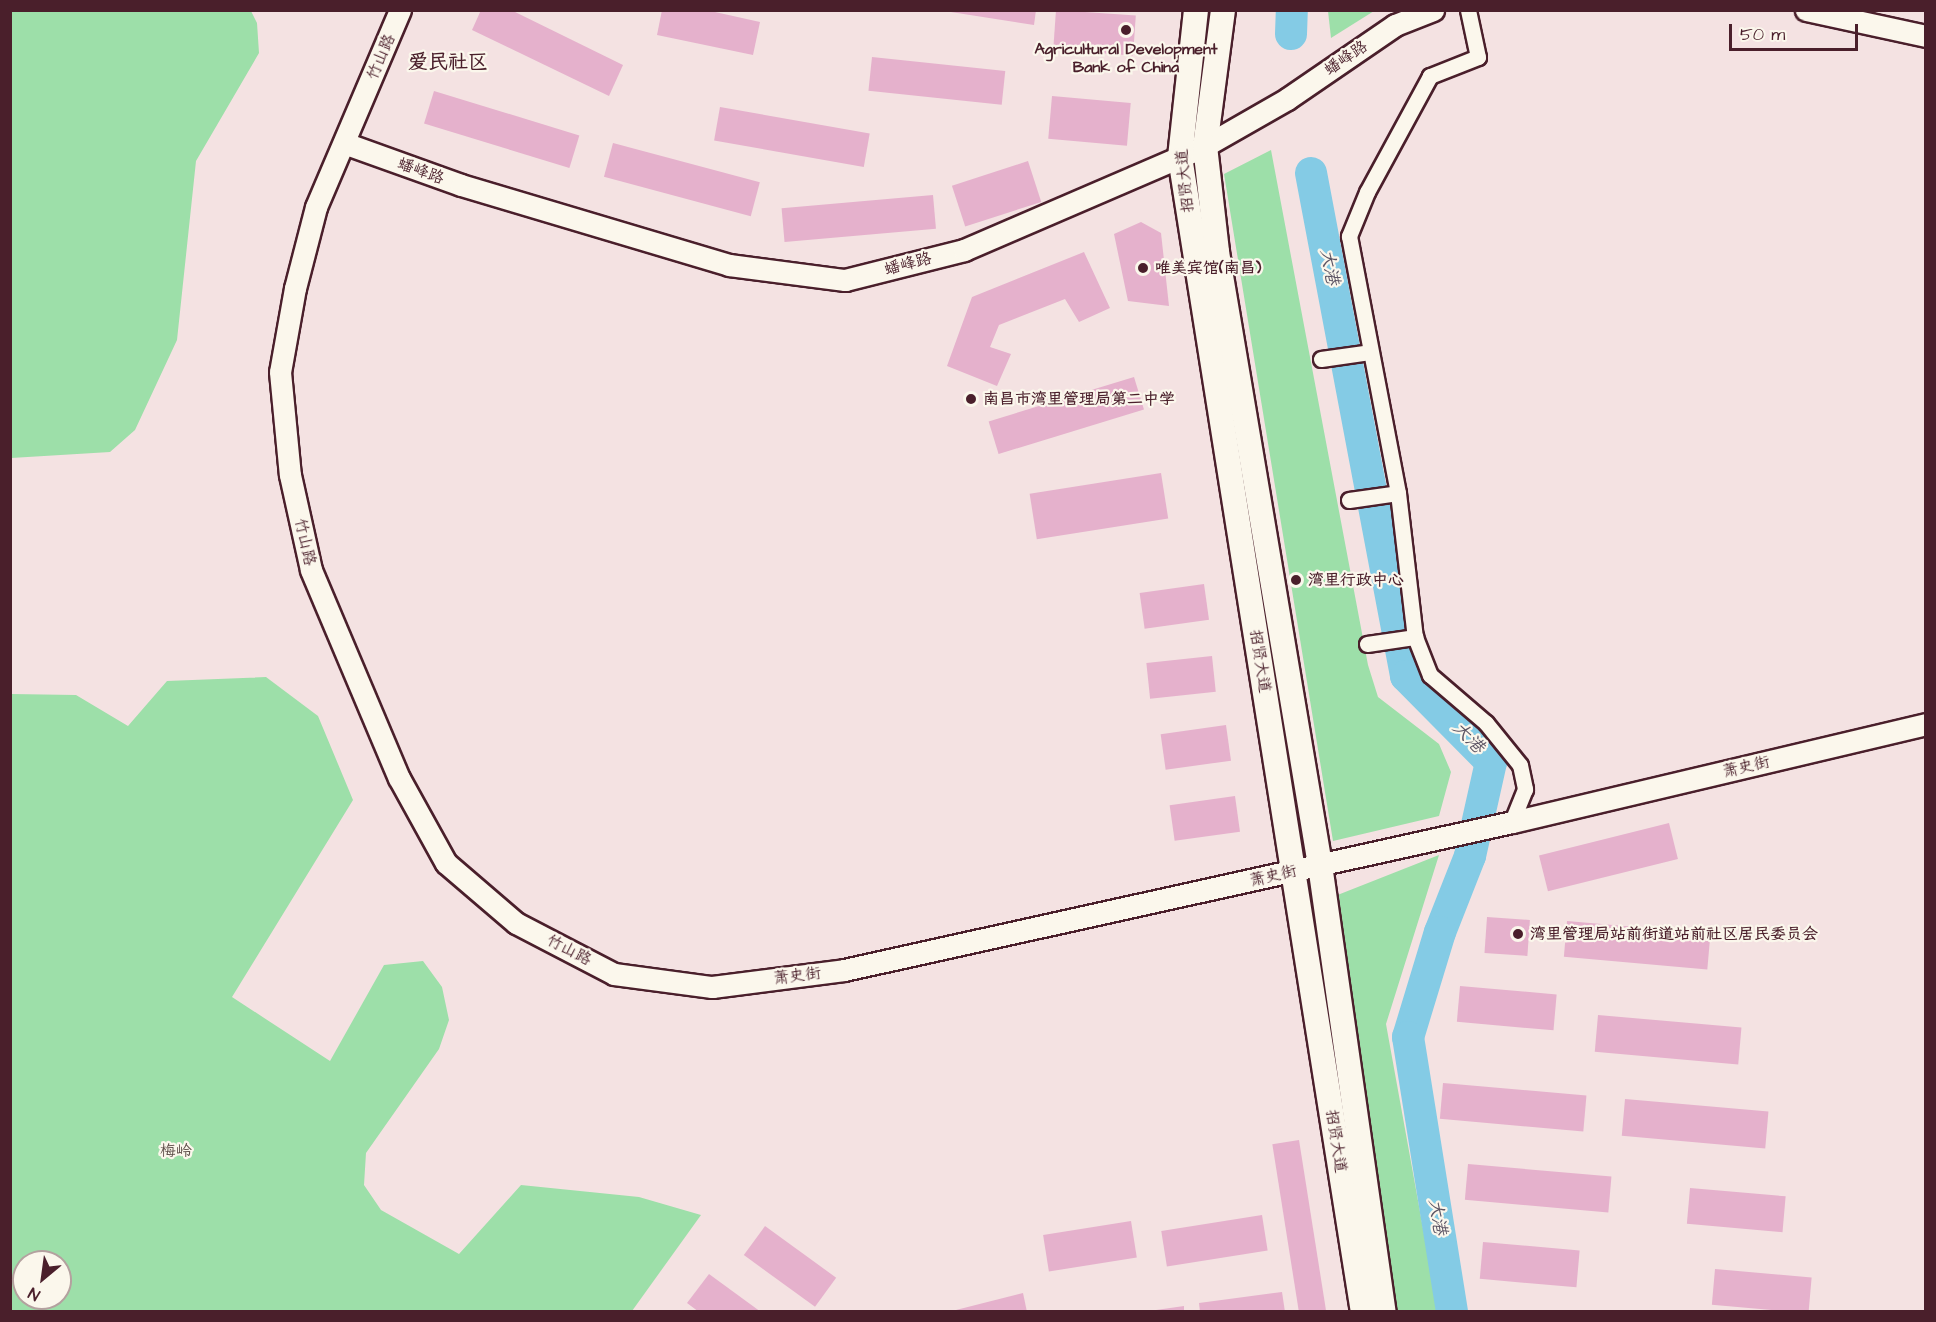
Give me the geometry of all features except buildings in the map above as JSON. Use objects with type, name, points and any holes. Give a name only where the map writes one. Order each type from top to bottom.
[{"type":"main road","name":"招贤大道","points":[[1196,10],[1180,157],[1363,1311]]},
{"type":"main road","name":"招贤大道","points":[[1223,10],[1205,146],[1217,252],[1320,865],[1384,1311]]},
{"type":"street","name":"竹山路","points":[[400,10],[316,207],[294,288],[280,372],[290,475],[311,570],[399,778],[446,862],[516,923],[614,974]]},
{"type":"street","name":"蟠峰路","points":[[344,143],[461,185],[729,266],[845,280],[964,249],[1205,146],[1287,99],[1395,25],[1433,10]]},
{"type":"street","points":[[1468,10],[1479,57],[1430,76],[1353,221],[1349,236],[1398,493],[1415,637],[1430,675],[1486,723],[1520,765],[1525,789],[1512,822]]},
{"type":"street","points":[[1806,10],[1926,36]]},
{"type":"street","points":[[1321,359],[1370,352]]},
{"type":"street","points":[[1349,500],[1398,493]]},
{"type":"street","points":[[1367,644],[1415,637]]},
{"type":"street","name":"萧史街","points":[[614,974],[712,987],[844,970],[1512,822],[1926,724]]},
{"type":"green space","points":[[11,10],[251,11],[257,23],[259,53],[196,161],[177,340],[135,430],[110,452],[11,458]]},
{"type":"green space","points":[[1328,10],[1374,11],[1331,38]]},
{"type":"green space","points":[[1271,150],[1368,665],[1378,697],[1439,744],[1451,772],[1439,816],[1333,841],[1224,174]]},
{"type":"green space","name":"梅岭","points":[[266,677],[318,716],[353,800],[232,997],[330,1061],[384,965],[423,961],[442,987],[449,1020],[439,1049],[366,1153],[364,1185],[381,1210],[459,1254],[521,1185],[639,1197],[701,1215],[632,1311],[11,1311],[11,694],[76,695],[128,726],[167,681]]},
{"type":"green space","points":[[1439,855],[1386,1024],[1438,1311],[1396,1311],[1335,896]]},
{"type":"waterway","name":"大港","points":[[1291,34],[1292,10]]},
{"type":"waterway","name":"大港","points":[[1311,173],[1406,676],[1491,762],[1470,856],[1440,932],[1408,1037],[1452,1312]]},
{"type":"place","name":"Agricultural Development Bank of China","points":[[1126,30]]},
{"type":"place","name":"唯美宾馆(南昌)","points":[[1143,268]]},
{"type":"place","name":"南昌市湾里管理局第二中学","points":[[971,399]]},
{"type":"place","name":"湾里行政中心","points":[[1296,580]]},
{"type":"place","name":"湾里管理局站前街道站前社区居民委员会","points":[[1518,934]]},
{"type":"district","name":"爱民社区","points":[[448,62]]}]
